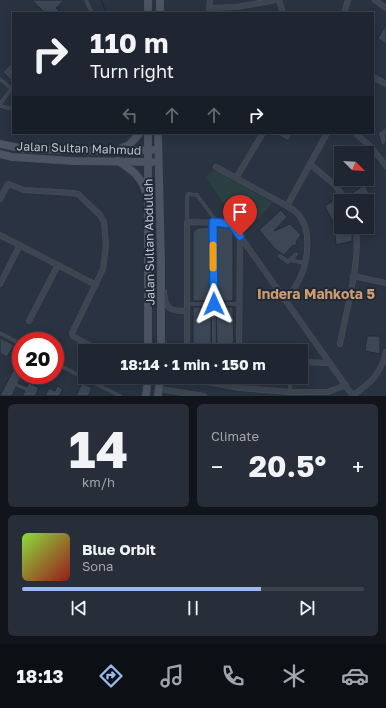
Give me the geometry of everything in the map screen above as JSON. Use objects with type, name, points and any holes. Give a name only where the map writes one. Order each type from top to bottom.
[{"type":"main road","points":[[148,0],[148,12]]},
{"type":"main road","points":[[160,0],[160,12]]},
{"type":"main road","points":[[116,151],[129,145],[139,134]]},
{"type":"main road","name":"Jalan Sultan Abdullah","points":[[148,134],[148,344]]},
{"type":"main road","name":"Jalan Sultan Abdullah","points":[[158,134],[161,344]]},
{"type":"main road","name":"Jalan Sultan Mahmud","points":[[0,144],[25,149],[116,151],[158,150]]},
{"type":"main road","name":"Jalan Sultan Mahmud","points":[[0,154],[19,158],[73,161],[158,162]]},
{"type":"main road","points":[[118,161],[137,175],[143,185],[148,199]]},
{"type":"main road","points":[[146,396],[147,384]]},
{"type":"street","points":[[210,0],[209,10],[276,0]]},
{"type":"street","points":[[279,0],[283,12]]},
{"type":"street","points":[[344,12],[348,0]]},
{"type":"street","points":[[375,0],[386,8]]},
{"type":"street","points":[[374,78],[386,84]]},
{"type":"street","points":[[287,206],[326,134]]},
{"type":"street","points":[[356,134],[371,147],[386,166]]},
{"type":"street","points":[[236,178],[262,135]]},
{"type":"street","points":[[310,164],[335,185],[342,194]]},
{"type":"street","points":[[216,167],[287,206],[297,213],[305,226],[307,240],[305,263],[299,281],[286,300]]},
{"type":"street","points":[[0,199],[8,184],[24,190],[78,194],[100,215],[104,222],[106,246],[103,269],[72,333],[73,336],[86,344]]},
{"type":"street","points":[[187,344],[187,222],[215,222],[231,224],[353,396],[375,378],[384,368],[386,352]]},
{"type":"street","points":[[340,344],[353,276],[357,244],[356,234]]},
{"type":"street","points":[[0,235],[96,285]]},
{"type":"street","points":[[239,344],[240,236]]},
{"type":"street","points":[[0,284],[20,246]]},
{"type":"street","points":[[161,261],[164,297],[168,308],[174,311],[187,311]]},
{"type":"street","points":[[29,321],[58,265]]},
{"type":"street","points":[[353,276],[386,283]]},
{"type":"street","points":[[308,362],[330,363]]},
{"type":"street","points":[[214,384],[240,388],[290,392],[328,392],[346,385]]},
{"type":"street","points":[[158,392],[204,396]]},
{"type":"lane","points":[[86,0],[92,12]]},
{"type":"lane","points":[[0,79],[12,89],[0,105],[12,109]]},
{"type":"lane","points":[[187,222],[187,196],[188,194],[197,195],[215,222],[214,344]]},
{"type":"lane","points":[[290,260],[296,254]]},
{"type":"lane","points":[[280,256],[286,262],[290,260],[305,263]]},
{"type":"lane","points":[[187,304],[239,304]]},
{"type":"lane","points":[[0,333],[12,339]]},
{"type":"lane","points":[[64,368],[120,396]]},
{"type":"lane","points":[[290,384],[290,392]]},
{"type":"green space","points":[[214,170],[273,203],[244,233],[206,178]]},
{"type":"building","points":[[32,0],[64,0],[56,8],[60,12],[44,12]]},
{"type":"building","points":[[386,25],[386,45],[378,38]]},
{"type":"building","points":[[12,63],[12,81],[3,72]]},
{"type":"building","points":[[386,127],[386,142],[382,146],[378,133]]},
{"type":"building","points":[[277,134],[292,134],[288,141]]},
{"type":"building","points":[[366,186],[370,194],[350,194]]},
{"type":"building","points":[[334,200],[333,222],[325,206]]},
{"type":"building","points":[[281,210],[287,217],[274,231],[290,224],[301,235],[296,242],[297,243],[294,246],[293,245],[284,255],[275,249],[259,230]]},
{"type":"building","points":[[210,227],[211,301],[193,301],[193,232],[198,228]]},
{"type":"building","points":[[216,227],[227,227],[233,233],[233,301],[216,301]]},
{"type":"building","points":[[335,234],[352,234],[352,241],[336,245]]},
{"type":"building","points":[[193,307],[211,307],[211,344],[193,344]]},
{"type":"building","points":[[216,307],[233,307],[234,344],[217,344]]},
{"type":"building","points":[[367,336],[380,336],[380,354],[365,351]]},
{"type":"building","points":[[0,338],[12,344],[12,348],[7,357],[0,353]]},
{"type":"building","points":[[12,373],[12,384],[20,384],[27,387],[28,384],[31,384],[39,388],[35,396],[22,396],[25,391],[16,387],[12,396],[0,396]]},
{"type":"building","points":[[82,384],[92,388],[88,396],[76,396]]},
{"type":"building","points":[[57,386],[63,389],[59,396],[45,396],[49,388],[55,391]]},
{"type":"waterway","points":[[101,0],[106,12]]},
{"type":"slow traffic","points":[[213,245],[213,268]]},
{"type":"district","name":"Indera Mahkota 5","points":[[316,293]]},
{"type":"route","points":[[214,304],[213,222],[230,223],[240,236]]}]
